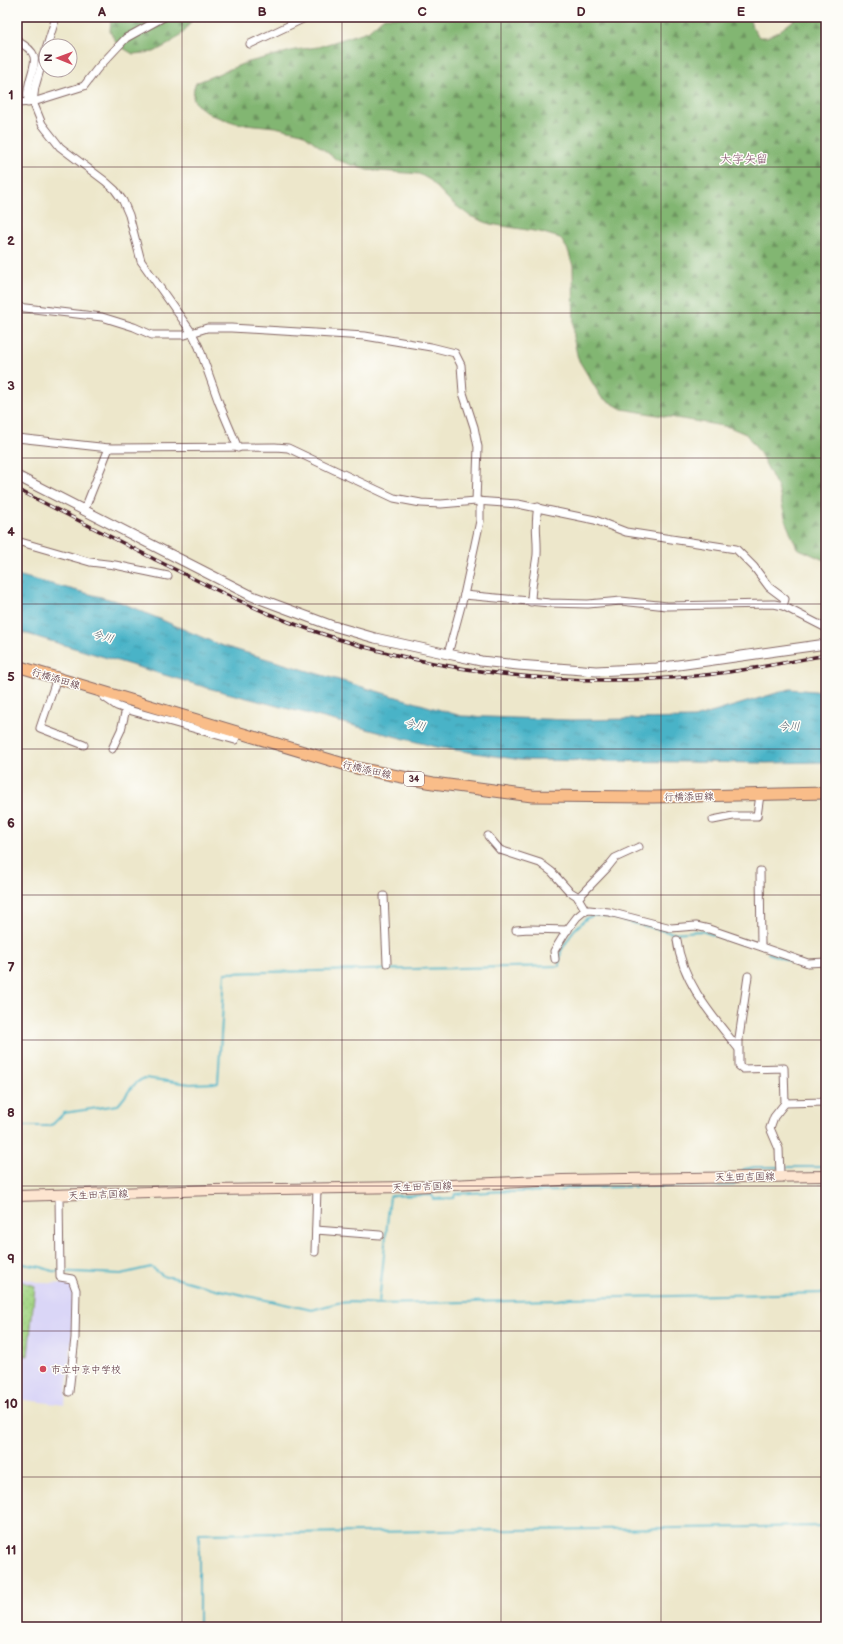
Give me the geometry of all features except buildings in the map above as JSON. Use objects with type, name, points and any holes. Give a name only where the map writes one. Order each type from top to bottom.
[{"type":"main road","name":"行橋添田線","points":[[17,666],[356,768],[433,783],[532,796],[653,797],[826,793]]},
{"type":"main road","name":"天生田吉国線","points":[[17,1196],[407,1187],[562,1180],[826,1176]]},
{"type":"street","points":[[49,38],[56,17]]},
{"type":"street","points":[[17,103],[30,102],[84,86],[126,38],[164,17]]},
{"type":"street","points":[[250,44],[307,17]]},
{"type":"street","points":[[17,41],[27,46],[34,55],[34,65],[28,89],[30,102],[42,124],[60,147],[94,172],[115,190],[129,215],[141,261],[192,333],[199,347],[219,404],[238,448]]},
{"type":"street","points":[[30,102],[38,76]]},
{"type":"street","points":[[17,307],[102,317],[134,327],[152,335],[185,335],[207,328],[231,328],[365,336],[430,347],[455,353],[461,365],[463,392],[474,427],[478,447],[478,501],[480,521],[464,595],[448,654]]},
{"type":"street","points":[[17,438],[109,448],[288,448],[394,498],[404,501],[442,504],[478,501],[538,507],[595,520],[626,532],[736,549],[754,567],[769,587],[785,599],[783,606]]},
{"type":"street","points":[[84,511],[109,448]]},
{"type":"street","points":[[17,476],[252,596],[294,613],[375,638],[481,661],[596,671],[657,668],[826,644]]},
{"type":"street","points":[[531,602],[531,587],[537,554],[535,529],[538,507]]},
{"type":"street","points":[[17,541],[90,562],[114,565],[168,576]]},
{"type":"street","points":[[464,595],[531,602],[588,604],[621,601],[667,606],[732,606],[760,603],[783,606],[826,628]]},
{"type":"street","points":[[57,678],[40,728],[84,745]]},
{"type":"street","points":[[105,692],[104,697],[117,706],[126,709],[235,740],[238,732]]},
{"type":"street","points":[[112,749],[121,730],[126,709]]},
{"type":"street","points":[[714,820],[733,816],[757,816],[760,795]]},
{"type":"street","points":[[488,836],[500,850],[540,863],[552,872],[569,891],[578,898],[586,911]]},
{"type":"street","points":[[578,898],[615,858],[639,847]]},
{"type":"street","points":[[760,872],[761,946]]},
{"type":"street","points":[[384,896],[386,963]]},
{"type":"street","points":[[555,959],[554,951],[577,917],[586,911],[596,910],[671,928],[696,926],[730,935],[808,963],[826,962]]},
{"type":"street","points":[[516,930],[568,930]]},
{"type":"street","points":[[677,940],[679,955],[687,977],[717,1022],[738,1048]]},
{"type":"street","points":[[748,976],[738,1048],[738,1066],[743,1069],[784,1068],[785,1103],[774,1117],[770,1128],[779,1149],[780,1176]]},
{"type":"street","points":[[785,1103],[826,1102]]},
{"type":"street","points":[[315,1252],[317,1188]]},
{"type":"street","points":[[59,1195],[60,1277],[72,1279],[76,1290],[75,1338],[69,1392]]},
{"type":"street","points":[[316,1230],[380,1235]]},
{"type":"shaded area","name":"市立中京中学校","points":[[17,1277],[41,1283],[71,1284],[73,1286],[72,1338],[65,1405],[17,1399]]},
{"type":"green space","points":[[111,17],[194,17],[183,33],[169,44],[154,52],[133,54],[118,45],[110,32]]},
{"type":"green space","points":[[384,17],[750,17],[754,30],[759,37],[767,37],[778,32],[798,17],[826,17],[826,561],[797,548],[787,525],[778,488],[760,453],[746,434],[729,427],[622,409],[601,397],[578,359],[574,341],[573,266],[568,250],[560,238],[540,232],[490,224],[470,216],[451,202],[430,180],[419,174],[367,170],[337,160],[302,133],[275,127],[236,123],[211,115],[196,104],[193,97],[196,83],[245,63],[295,50],[318,47],[368,31]]},
{"type":"green space","points":[[17,1280],[35,1286],[28,1356],[17,1355]]},
{"type":"water","name":"今川","points":[[17,575],[120,602],[220,645],[461,716],[570,720],[694,718],[790,689],[826,692],[826,762],[766,763],[521,760],[436,747],[208,688],[17,631]]},
{"type":"waterway","points":[[17,1127],[48,1126],[53,1124],[64,1113],[118,1105],[133,1086],[145,1078],[190,1084],[218,1083],[225,973],[559,966],[561,951],[574,930],[587,918],[595,915],[610,917],[672,933],[701,931],[743,944]]},
{"type":"waterway","points":[[768,953],[806,967],[826,967]]},
{"type":"waterway","points":[[740,1174],[744,1169],[755,1167],[826,1167]]},
{"type":"waterway","points":[[379,1303],[390,1196],[432,1195],[434,1199],[454,1198],[455,1194],[505,1191],[559,1191],[568,1188],[734,1185],[736,1181]]},
{"type":"waterway","points":[[17,1263],[41,1267],[52,1271],[121,1274],[151,1267],[165,1277],[171,1277],[211,1288],[312,1310],[337,1303],[352,1302],[379,1304],[558,1300],[570,1298],[826,1293]]},
{"type":"waterway","points":[[199,1627],[199,1534],[826,1526]]},
{"type":"railway","points":[[17,489],[184,574],[271,615],[338,639],[388,653],[438,664],[540,678],[592,680],[644,679],[695,676],[728,672],[826,655]]},
{"type":"place","name":"市立中京中学校","points":[[43,1369]]},
{"type":"district","name":"大字矢留","points":[[744,159]]}]
